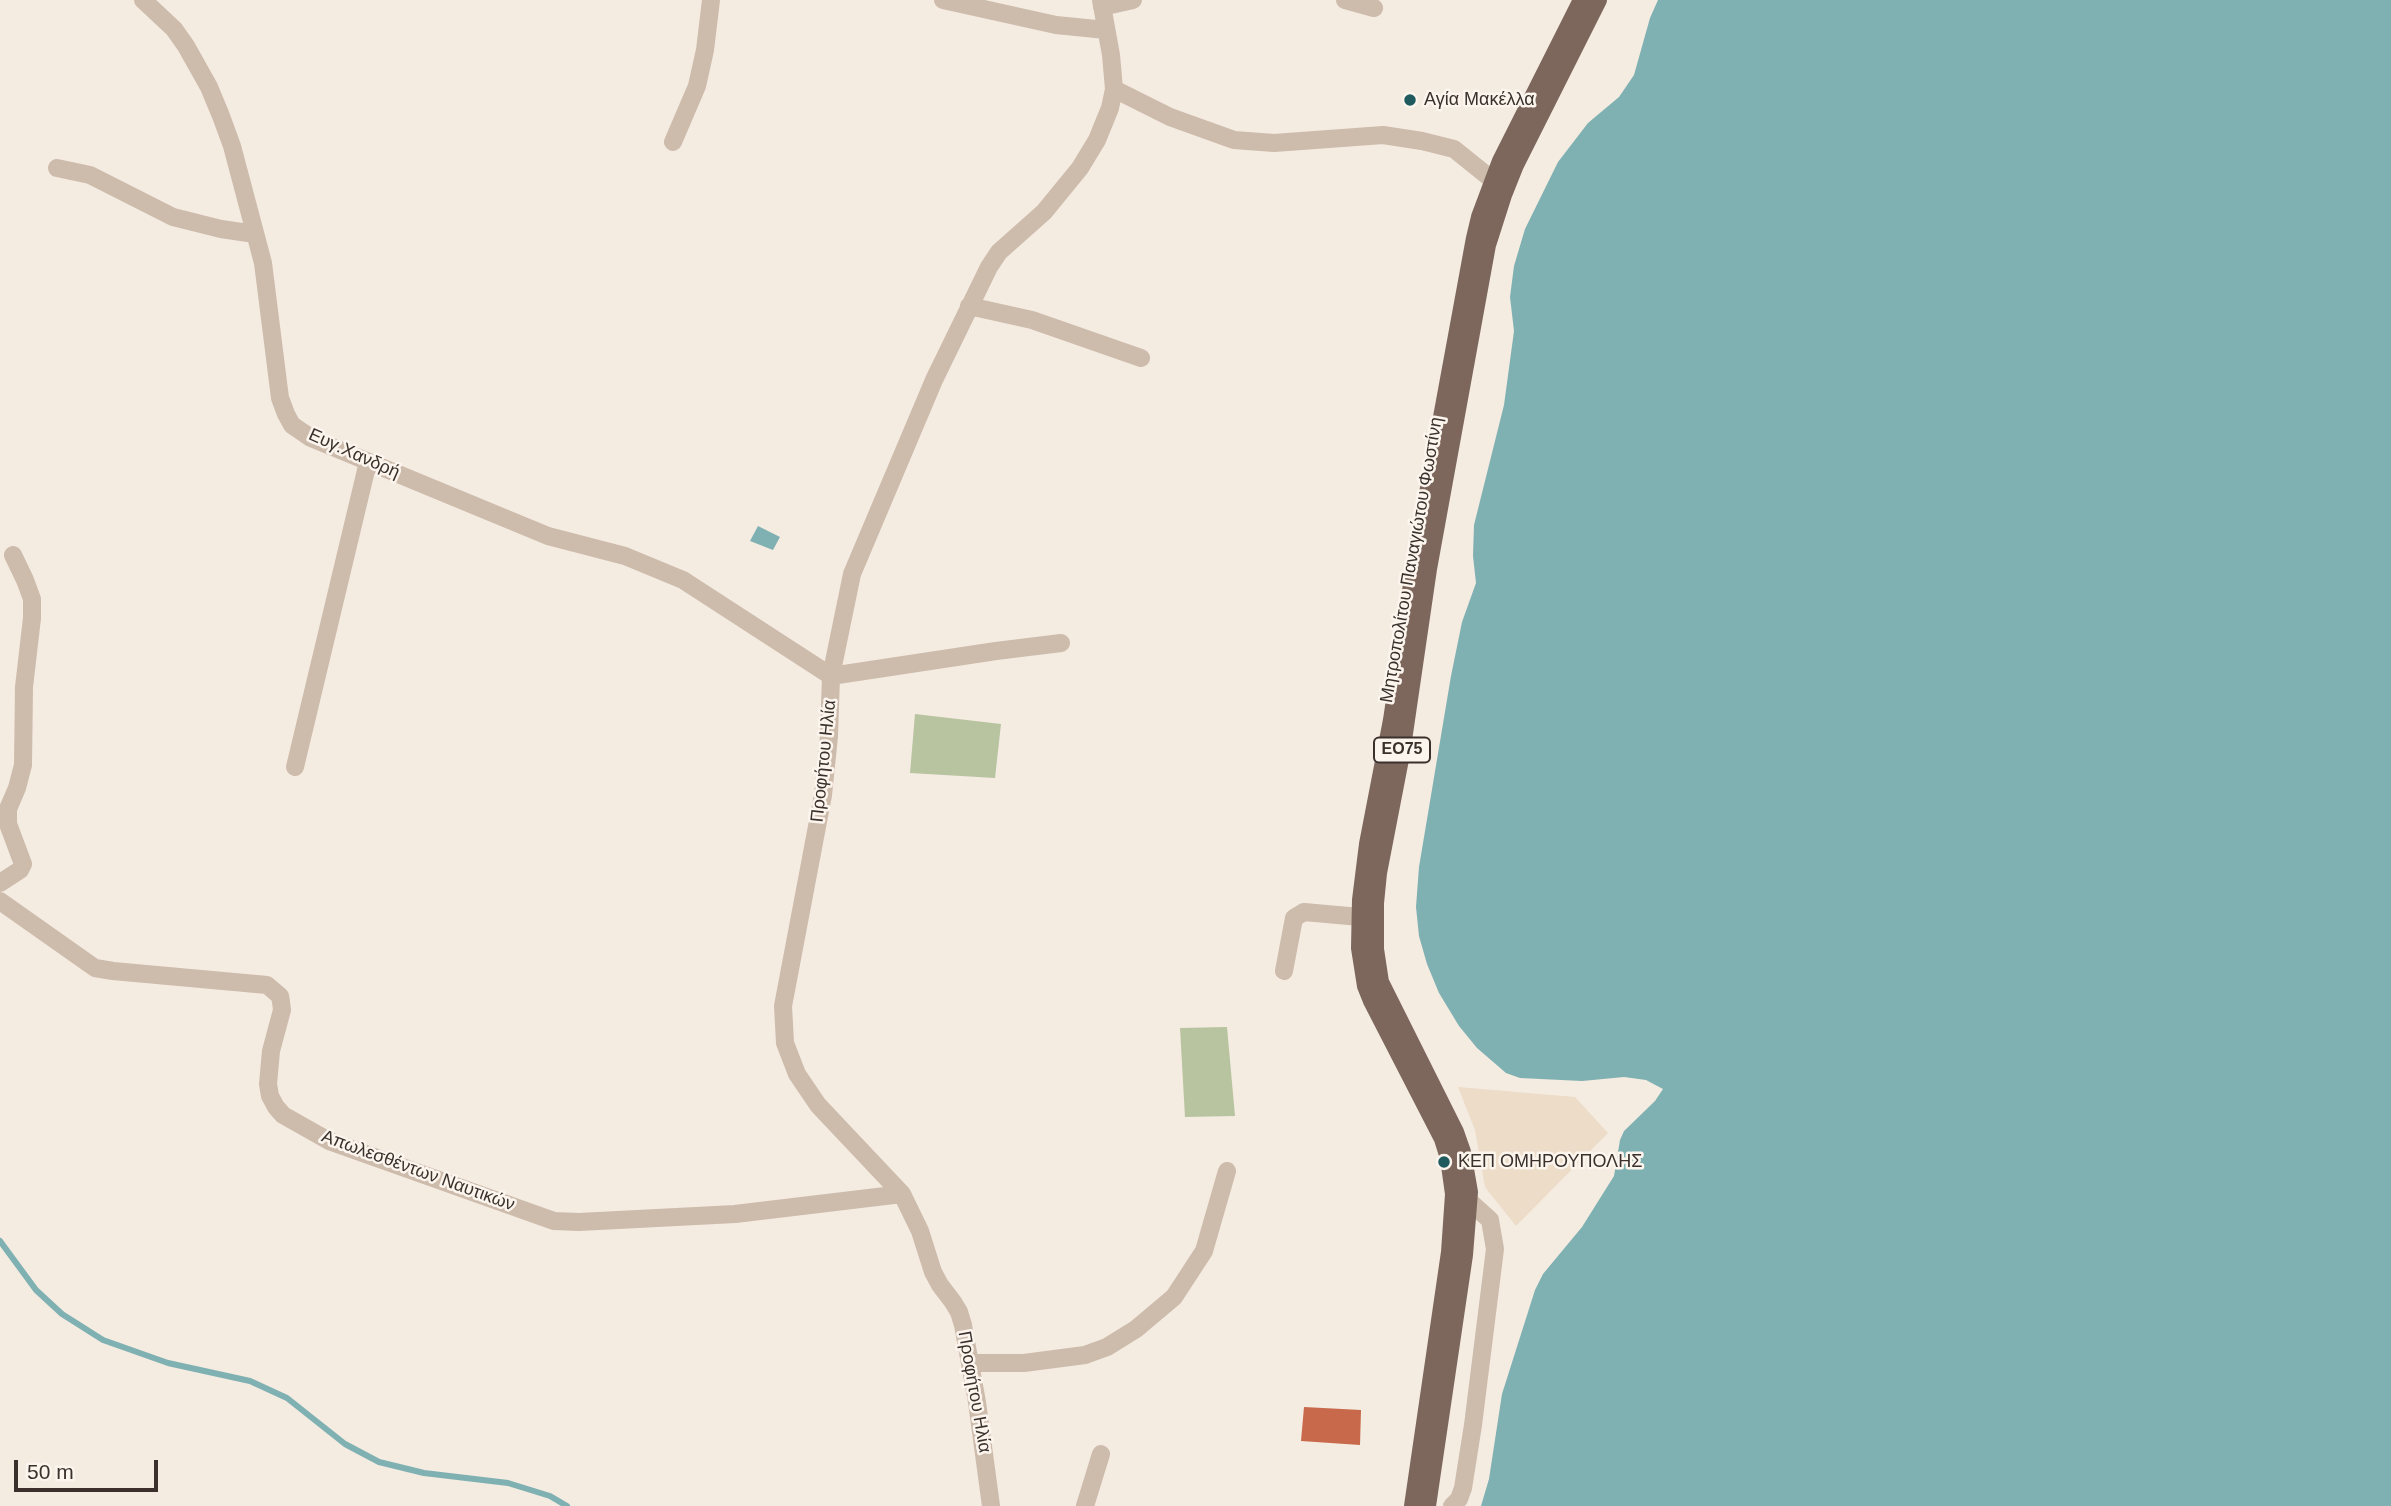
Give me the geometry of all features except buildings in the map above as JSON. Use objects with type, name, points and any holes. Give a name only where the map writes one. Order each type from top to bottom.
[{"type":"main road","name":"Μητροπολίτου Παναγιώτου Φωστίνη","points":[[1412,1506],[1450,1252],[1454,1194],[1449,1158],[1443,1139],[1366,986],[1360,948],[1364,871],[1387,751],[1415,564],[1475,238],[1582,0]]},
{"type":"main road","name":"Μητροπολίτου Παναγιώτου Φωστίνη","points":[[1427,1506],[1462,1268],[1469,1201],[1466,1172],[1455,1132],[1380,982],[1375,949],[1375,903],[1401,754],[1428,569],[1499,186],[1515,165],[1598,0]]},
{"type":"street","name":"Ευγ.Χανδρή","points":[[143,0],[174,29],[186,46],[209,87],[232,146],[263,263],[277,375],[286,414],[292,425],[311,438],[548,536],[625,556],[683,580],[831,676]]},
{"type":"street","points":[[673,142],[697,86],[705,50],[711,0]]},
{"type":"street","points":[[943,0],[1056,25],[1106,30]]},
{"type":"street","points":[[1101,3],[1133,0]]},
{"type":"street","points":[[1345,0],[1374,8]]},
{"type":"street","name":"Προφήτου Ηλία","points":[[990,1506],[990,1487],[971,1363],[959,1312],[936,1279],[920,1231],[902,1194],[810,1095],[788,1053],[783,1031],[783,1006],[823,795],[831,676],[852,575],[918,416],[969,306],[999,252],[1044,212],[1080,168],[1097,141],[1110,108],[1114,89],[1111,55],[1101,3]]},
{"type":"street","points":[[1114,89],[1170,117],[1234,140],[1274,143],[1383,135],[1454,149],[1499,186]]},
{"type":"street","points":[[57,168],[90,175],[173,217],[255,234]]},
{"type":"street","points":[[969,306],[1031,320],[1141,358]]},
{"type":"street","points":[[295,767],[368,461]]},
{"type":"street","points":[[0,883],[20,870],[23,864],[9,824],[8,809],[23,765],[24,687],[32,599],[13,555]]},
{"type":"street","points":[[831,676],[1062,643]]},
{"type":"street","name":"Απωλεσθέντων Ναυτικών","points":[[0,901],[95,968],[267,985],[280,996],[282,1010],[271,1051],[268,1084],[270,1096],[283,1115],[329,1141],[554,1221],[735,1214],[902,1194]]},
{"type":"street","points":[[1284,971],[1294,918],[1304,912],[1360,917]]},
{"type":"street","points":[[971,1363],[1024,1363],[1085,1355],[1107,1347],[1136,1329],[1174,1297],[1204,1251],[1227,1171]]},
{"type":"street","points":[[1451,1506],[1459,1499],[1463,1488],[1495,1249],[1490,1220],[1469,1201]]},
{"type":"street","points":[[1085,1506],[1101,1454]]},
{"type":"green space","points":[[915,714],[1001,724],[995,778],[910,773]]},
{"type":"green space","points":[[1227,1027],[1235,1116],[1185,1117],[1180,1028]]},
{"type":"shaded area","points":[[1458,1087],[1575,1097],[1608,1133],[1516,1226],[1485,1187],[1475,1130]]},
{"type":"water","points":[[1658,0],[2391,0],[2391,1506],[1481,1506],[1489,1479],[1502,1394],[1535,1290],[1543,1274],[1582,1227],[1614,1176],[1624,1131],[1655,1101],[1663,1089],[1646,1080],[1624,1077],[1582,1081],[1520,1078],[1506,1073],[1477,1048],[1459,1026],[1439,993],[1427,964],[1419,936],[1416,907],[1419,867],[1451,676],[1462,622],[1476,583],[1474,525],[1504,405],[1514,331],[1510,297],[1514,266],[1525,229],[1558,162],[1588,123],[1619,97],[1634,75],[1650,18]]},
{"type":"water","points":[[758,526],[780,537],[773,550],[750,541]]},
{"type":"waterway","points":[[0,1241],[36,1290],[62,1314],[103,1340],[168,1363],[250,1381],[287,1398],[345,1444],[379,1462],[424,1473],[508,1483],[550,1496],[567,1506]]},
{"type":"place","name":"Αγία Μακέλλα","points":[[1410,100]]},
{"type":"place","name":"ΚΕΠ ΟΜΗΡΟΥΠΟΛΗΣ","points":[[1444,1162]]}]
